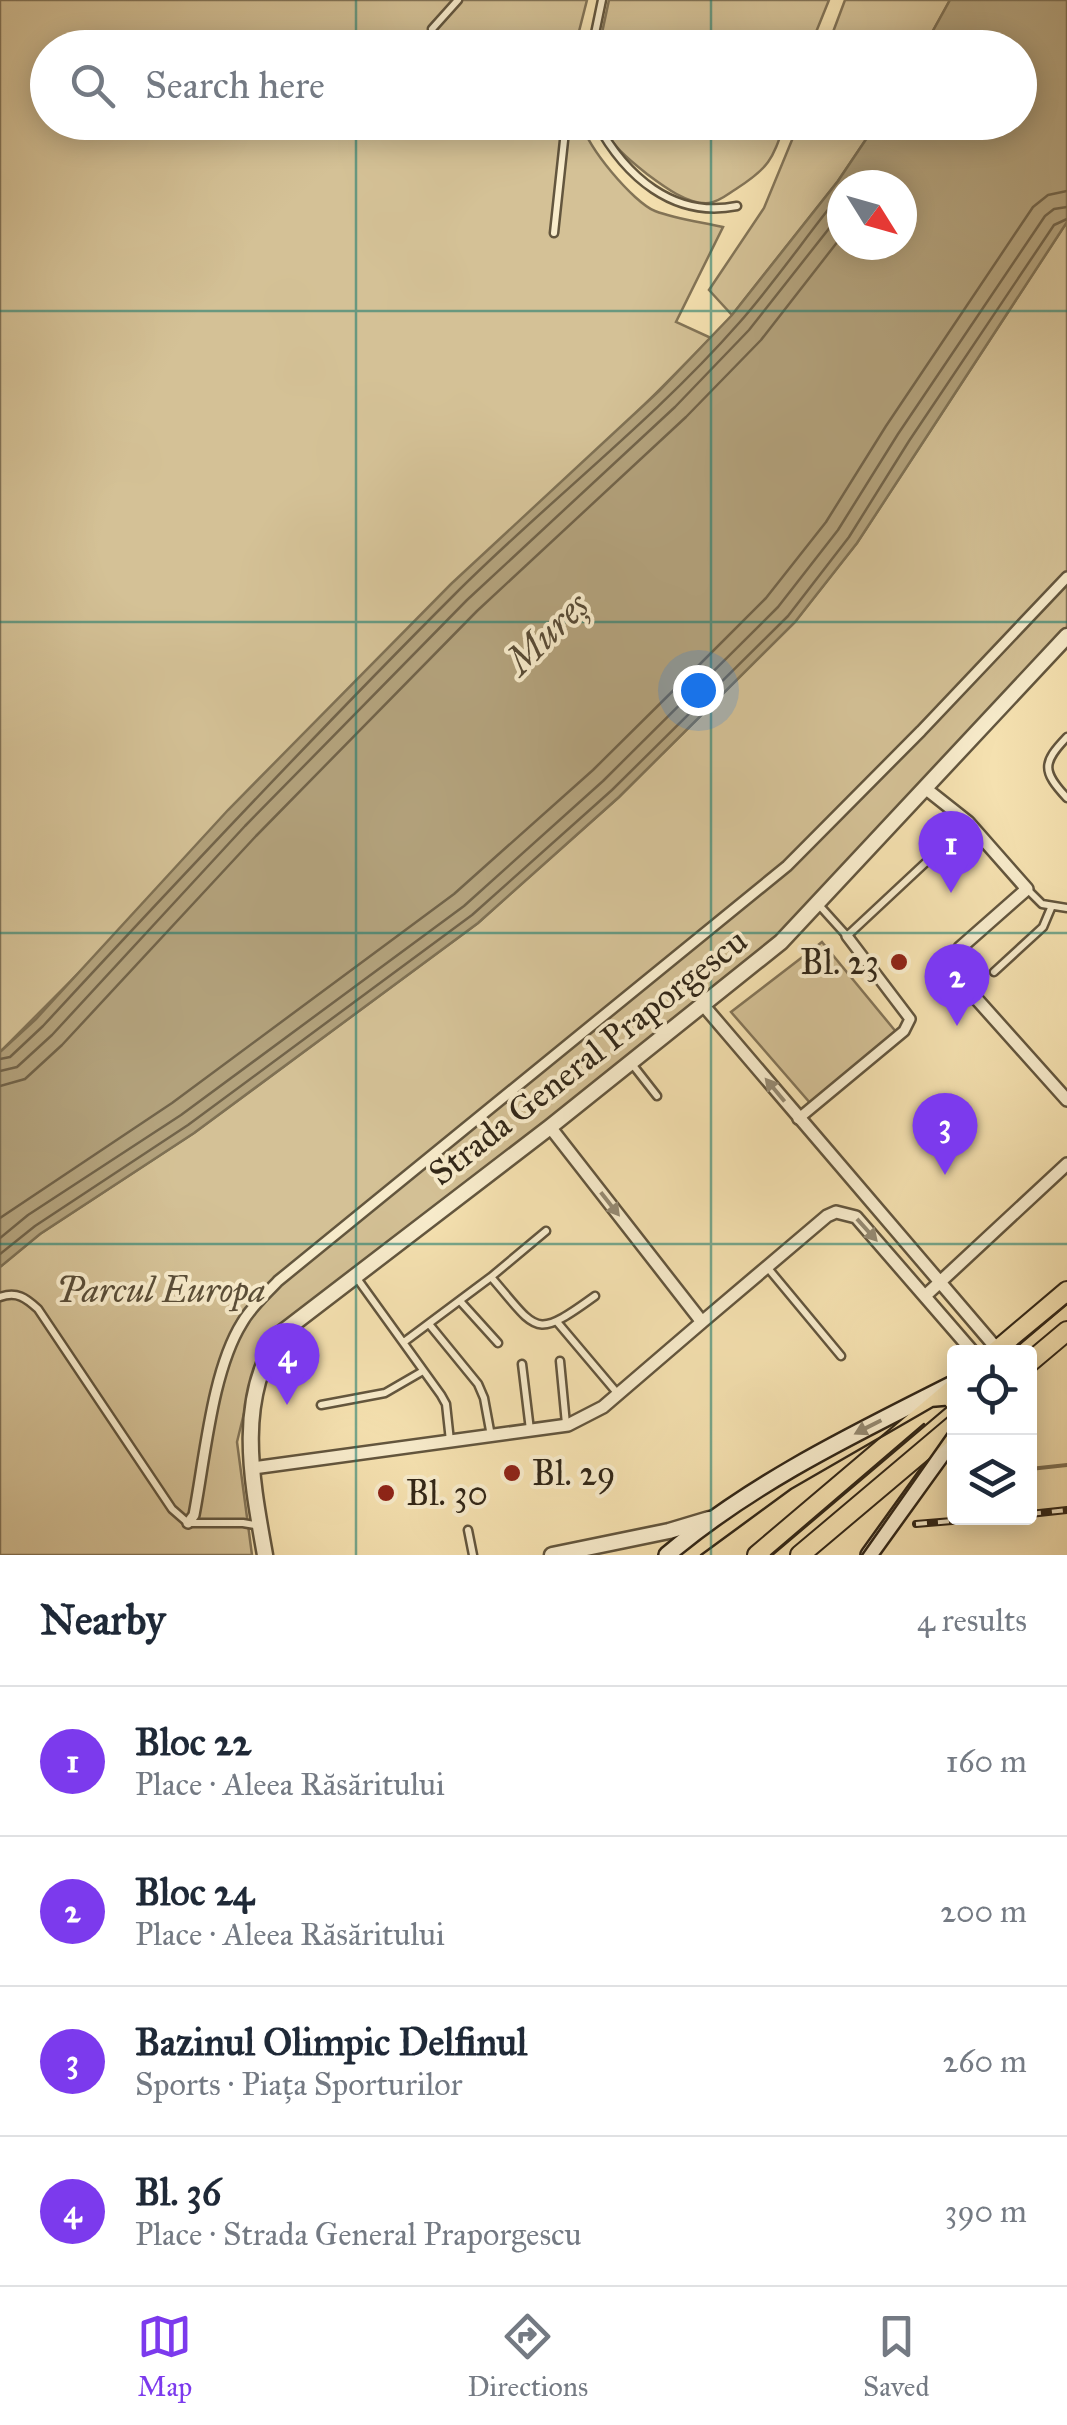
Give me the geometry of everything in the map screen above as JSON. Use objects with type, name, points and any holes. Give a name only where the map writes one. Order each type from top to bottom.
[{"type":"main road","points":[[1005,1345],[1067,1291]]},
{"type":"main road","points":[[1037,1356],[1067,1330]]},
{"type":"main road","points":[[667,1555],[710,1518],[834,1444],[947,1389]]},
{"type":"main road","points":[[757,1555],[947,1392]]},
{"type":"main road","points":[[800,1555],[947,1431]]},
{"type":"main road","points":[[869,1555],[947,1447]]},
{"type":"street","points":[[188,1523],[194,1515],[220,1374],[236,1334],[254,1306],[278,1281],[787,866],[1067,577]]},
{"type":"street","name":"Strada General Praporgescu","points":[[265,1555],[250,1417],[270,1350],[280,1334],[550,1127],[782,942],[1067,636]]},
{"type":"street","points":[[925,788],[968,822],[1027,889],[960,948],[954,957],[954,968],[958,978],[1067,1100]]},
{"type":"street","points":[[798,1119],[909,1025],[909,1014],[846,936]]},
{"type":"street","points":[[704,1006],[991,1345]]},
{"type":"street","points":[[550,1127],[702,1322]]},
{"type":"street","points":[[925,1296],[1066,1166]]},
{"type":"street","points":[[254,1468],[566,1425],[591,1415],[827,1216],[847,1213],[856,1217],[967,1345]]},
{"type":"street","points":[[552,1555],[669,1531],[710,1518]]},
{"type":"lane","points":[[432,30],[458,0]]},
{"type":"lane","points":[[596,30],[602,0]]},
{"type":"lane","points":[[554,233],[564,140]]},
{"type":"lane","points":[[605,140],[640,179],[676,204],[704,210],[737,206]]},
{"type":"lane","points":[[1067,737],[1049,758],[1047,767],[1067,798]]},
{"type":"lane","points":[[820,905],[846,936],[968,822]]},
{"type":"lane","points":[[1027,889],[1042,904],[1067,908]]},
{"type":"lane","points":[[994,972],[1043,927],[1052,908]]},
{"type":"lane","points":[[631,1063],[657,1096]]},
{"type":"lane","points":[[404,1342],[546,1231]]},
{"type":"lane","points":[[766,1266],[841,1356]]},
{"type":"lane","points":[[356,1277],[446,1404],[450,1442]]},
{"type":"lane","points":[[491,1277],[529,1320],[548,1326],[595,1296]]},
{"type":"lane","points":[[0,1297],[24,1296],[38,1309],[172,1508],[188,1523],[243,1523],[261,1527]]},
{"type":"lane","points":[[460,1301],[498,1343]]},
{"type":"lane","points":[[558,1323],[619,1394]]},
{"type":"lane","points":[[429,1324],[478,1384],[491,1436]]},
{"type":"lane","points":[[560,1361],[566,1425]]},
{"type":"lane","points":[[522,1364],[530,1430]]},
{"type":"lane","points":[[321,1404],[385,1393],[423,1370]]},
{"type":"lane","points":[[468,1530],[473,1555]]},
{"type":"green space","points":[[0,0],[587,0],[579,30],[30,30],[30,140],[589,140],[623,185],[646,206],[671,216],[723,227],[676,322],[711,338],[0,1052]]},
{"type":"green space","points":[[609,0],[829,0],[817,30],[603,30]]},
{"type":"green space","points":[[845,0],[950,0],[933,30],[834,30]]},
{"type":"green space","points":[[612,140],[778,140],[763,168],[727,195],[709,203],[684,198],[668,189]]},
{"type":"green space","points":[[792,140],[866,140],[845,170],[827,170],[827,195],[732,315],[709,290],[764,208]]},
{"type":"green space","name":"Parcul Europa","points":[[1067,222],[1067,630],[768,947],[424,1218],[262,1339],[237,1442],[252,1555],[0,1555],[0,1267],[40,1234],[194,1133],[478,923],[619,797],[795,622],[857,543]]},
{"type":"green space","points":[[822,942],[897,1033],[811,1104],[731,1012]]},
{"type":"water","name":"Mureș","points":[[950,0],[1067,0],[1067,222],[857,543],[795,622],[619,797],[478,923],[194,1133],[40,1234],[0,1267],[0,1052],[36,1019],[228,810],[451,584],[659,391],[732,315],[827,195],[827,260],[917,260],[917,170],[845,170],[866,140],[1037,140],[1037,30],[933,30]]},
{"type":"waterway","points":[[1037,1468],[1067,1465]]},
{"type":"tram line","points":[[1017,1345],[1067,1304]]},
{"type":"tram line","points":[[701,1555],[791,1489],[933,1407],[945,1406]]},
{"type":"tram line","points":[[771,1555],[924,1424]]},
{"type":"tram line","points":[[862,1555],[947,1434]]},
{"type":"railway","points":[[1037,1513],[1067,1510]]},
{"type":"railway","points":[[916,1524],[947,1521]]},
{"type":"place","name":"Bloc 22","points":[[951,893]]},
{"type":"place","name":"Bl. 23","points":[[899,962]]},
{"type":"place","name":"Bloc 24","points":[[957,1026]]},
{"type":"place","name":"Bazinul Olimpic Delfinul","points":[[945,1175]]},
{"type":"place","name":"Bl. 36","points":[[287,1405]]},
{"type":"place","name":"Bl. 29","points":[[512,1473]]},
{"type":"place","name":"Bl. 30","points":[[386,1493]]}]
